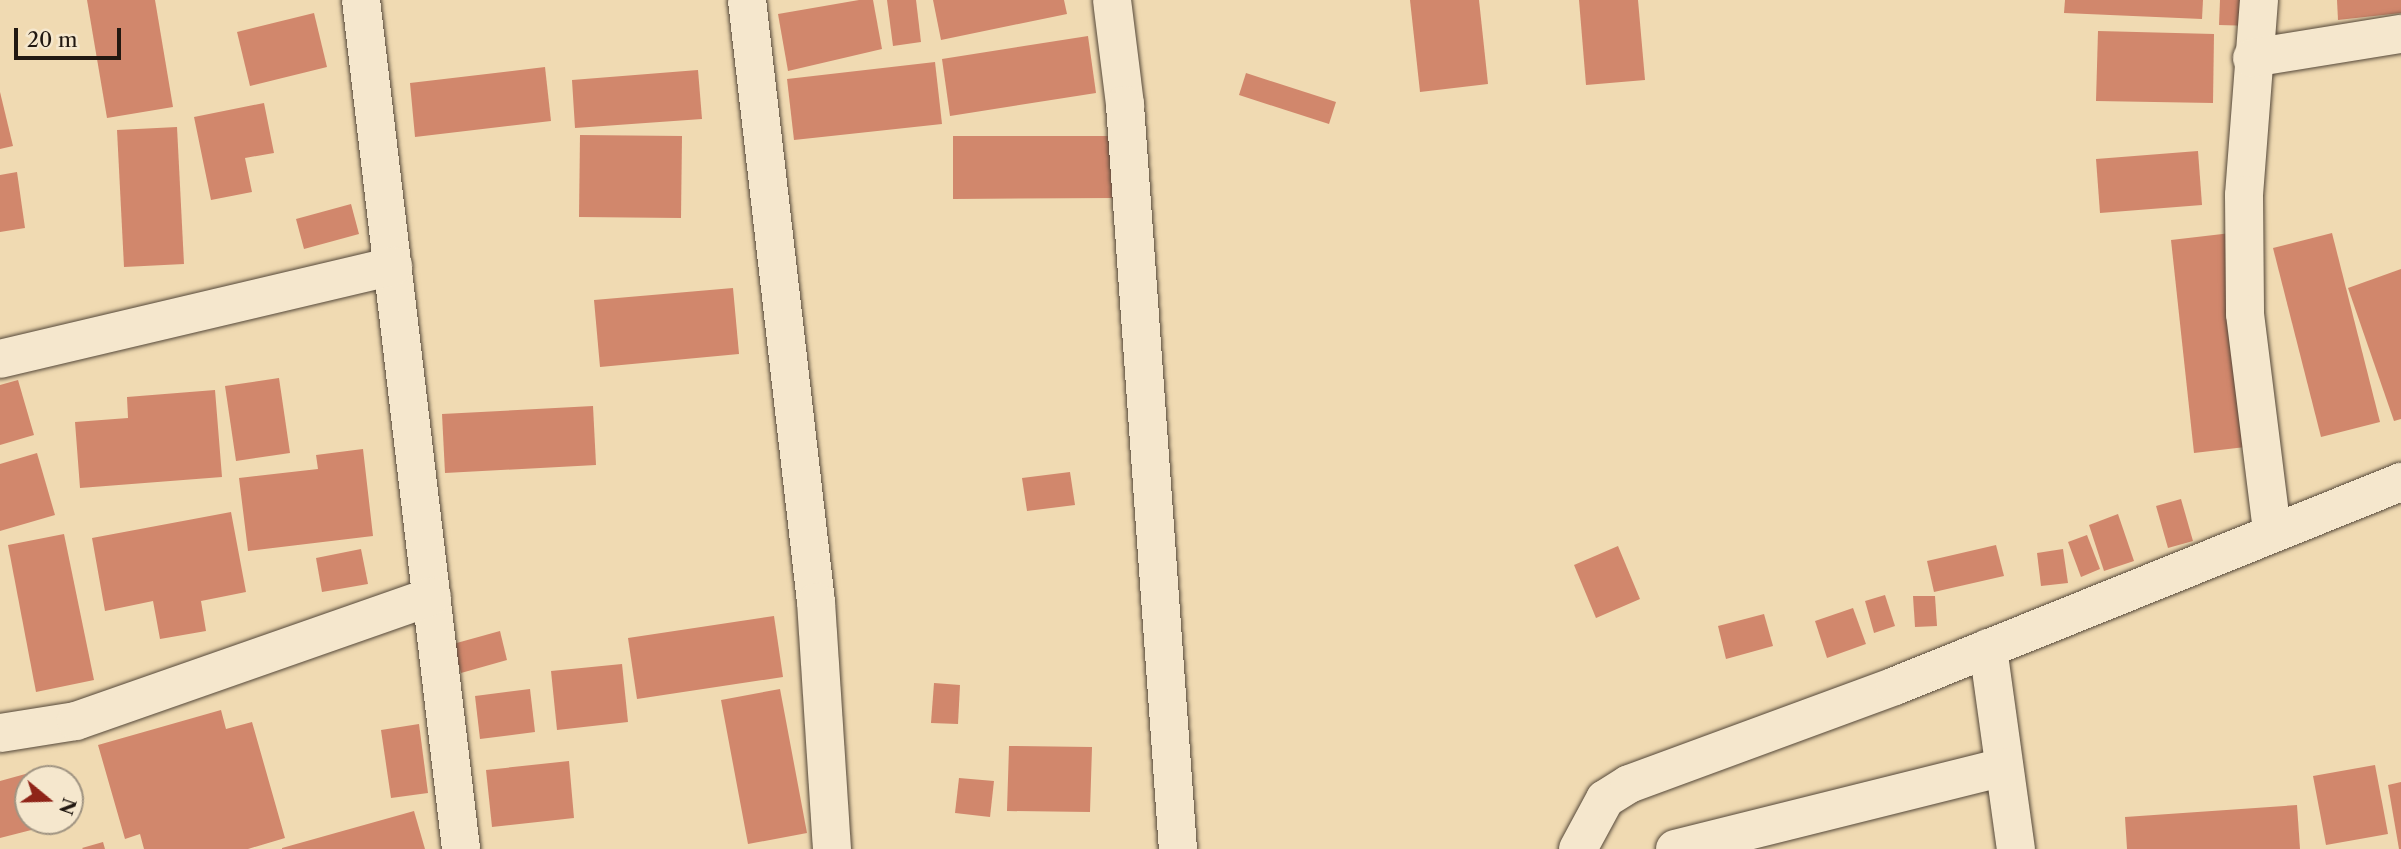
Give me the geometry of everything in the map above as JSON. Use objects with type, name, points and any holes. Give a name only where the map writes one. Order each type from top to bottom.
[{"type":"street","points":[[361,0],[461,849]]},
{"type":"street","points":[[747,0],[816,602],[832,849]]},
{"type":"street","points":[[1112,0],[1125,105],[1178,849]]},
{"type":"street","points":[[2259,0],[2252,58],[2244,195],[2245,314],[2272,531]]},
{"type":"street","points":[[2252,58],[2401,34]]},
{"type":"street","points":[[0,359],[393,266]]},
{"type":"street","points":[[1578,849],[1605,799],[1629,784],[1988,648],[2272,531],[2401,482]]},
{"type":"street","points":[[0,733],[76,721],[432,596]]},
{"type":"street","points":[[1988,648],[2016,849]]},
{"type":"street","points":[[1675,849],[2004,767]]},
{"type":"building","points":[[87,0],[155,0],[173,107],[107,118]]},
{"type":"building","points":[[873,0],[882,49],[788,71],[778,14]]},
{"type":"building","points":[[887,0],[916,0],[921,42],[893,46]]},
{"type":"building","points":[[933,0],[1064,0],[1067,14],[941,40]]},
{"type":"building","points":[[1410,0],[1479,0],[1488,84],[1420,92]]},
{"type":"building","points":[[1579,0],[1638,0],[1645,80],[1586,85]]},
{"type":"building","points":[[2065,0],[2203,0],[2202,19],[2064,13]]},
{"type":"building","points":[[2220,0],[2255,0],[2254,26],[2219,25]]},
{"type":"building","points":[[2337,0],[2401,0],[2401,13],[2338,20]]},
{"type":"building","points":[[314,13],[327,67],[250,86],[237,32]]},
{"type":"building","points":[[2098,31],[2214,34],[2213,103],[2096,101]]},
{"type":"building","points":[[1088,36],[1096,93],[950,116],[942,59]]},
{"type":"building","points":[[935,62],[942,124],[794,140],[787,79]]},
{"type":"building","points":[[545,67],[551,121],[415,137],[410,83]]},
{"type":"building","points":[[698,70],[702,119],[575,128],[572,80]]},
{"type":"building","points":[[1246,73],[1336,102],[1329,124],[1239,95]]},
{"type":"building","points":[[0,92],[13,146],[0,149]]},
{"type":"building","points":[[264,103],[274,153],[245,158],[252,192],[211,200],[194,117]]},
{"type":"building","points":[[177,127],[184,264],[124,267],[117,130]]},
{"type":"building","points":[[580,135],[682,136],[681,218],[579,217]]},
{"type":"building","points":[[953,136],[1112,136],[1113,198],[953,199]]},
{"type":"building","points":[[2198,151],[2202,205],[2100,213],[2096,159]]},
{"type":"building","points":[[17,172],[25,228],[0,232],[0,175]]},
{"type":"building","points":[[351,204],[359,234],[304,249],[296,219]]},
{"type":"building","points":[[2231,233],[2254,446],[2194,453],[2171,240]]},
{"type":"building","points":[[2332,233],[2380,422],[2321,437],[2273,248]]},
{"type":"building","points":[[2401,269],[2401,419],[2394,421],[2348,288]]},
{"type":"building","points":[[733,288],[739,354],[600,367],[594,300]]},
{"type":"building","points":[[279,378],[290,453],[236,461],[225,386]]},
{"type":"building","points":[[18,380],[34,435],[0,445],[0,385]]},
{"type":"building","points":[[215,390],[222,477],[80,488],[75,422],[128,418],[127,397]]},
{"type":"building","points":[[593,406],[596,465],[445,473],[442,414]]},
{"type":"building","points":[[363,449],[373,536],[248,551],[239,478],[318,469],[316,455]]},
{"type":"building","points":[[37,453],[55,515],[0,531],[0,464]]},
{"type":"building","points":[[1070,472],[1075,505],[1027,511],[1022,478]]},
{"type":"building","points":[[2181,499],[2193,541],[2168,548],[2156,506]]},
{"type":"building","points":[[231,512],[246,592],[201,601],[206,631],[160,639],[153,601],[105,611],[92,538]]},
{"type":"building","points":[[2118,514],[2134,561],[2104,571],[2089,525]]},
{"type":"building","points":[[64,534],[94,680],[36,692],[8,545]]},
{"type":"building","points":[[2087,535],[2100,569],[2081,577],[2068,542]]},
{"type":"building","points":[[1996,545],[2004,576],[1934,592],[1927,561]]},
{"type":"building","points":[[1618,546],[1640,599],[1596,618],[1574,565]]},
{"type":"building","points":[[361,549],[368,584],[322,592],[316,558]]},
{"type":"building","points":[[2063,549],[2068,583],[2041,586],[2037,553]]},
{"type":"building","points":[[1885,595],[1895,626],[1874,633],[1865,601]]},
{"type":"building","points":[[1913,596],[1935,596],[1937,626],[1915,627]]},
{"type":"building","points":[[1853,608],[1866,644],[1827,658],[1815,621]]},
{"type":"building","points":[[1764,614],[1773,646],[1726,659],[1718,626]]},
{"type":"building","points":[[774,616],[783,677],[637,699],[628,638]]},
{"type":"building","points":[[500,631],[507,660],[461,673],[453,644]]},
{"type":"building","points":[[622,664],[628,722],[557,730],[551,671]]},
{"type":"building","points":[[934,683],[960,685],[958,724],[931,723]]},
{"type":"building","points":[[530,689],[535,732],[480,739],[475,696]]},
{"type":"building","points":[[780,689],[807,833],[748,844],[721,700]]},
{"type":"building","points":[[221,710],[226,729],[252,722],[285,838],[248,849],[144,849],[140,834],[125,839],[98,745]]},
{"type":"building","points":[[419,724],[428,793],[391,798],[381,730]]},
{"type":"building","points":[[1009,746],[1092,747],[1090,812],[1007,811]]},
{"type":"building","points":[[569,761],[574,818],[492,827],[486,770]]},
{"type":"building","points":[[2375,765],[2388,834],[2326,845],[2313,776]]},
{"type":"building","points":[[14,777],[14,834],[0,838],[0,781]]},
{"type":"building","points":[[959,778],[994,781],[990,817],[955,813]]},
{"type":"building","points":[[2401,782],[2401,849],[2399,849],[2388,785]]},
{"type":"building","points":[[2297,805],[2300,849],[2127,849],[2125,817]]},
{"type":"building","points":[[414,811],[425,849],[282,849],[282,848]]},
{"type":"building","points":[[103,842],[105,849],[82,848]]}]
